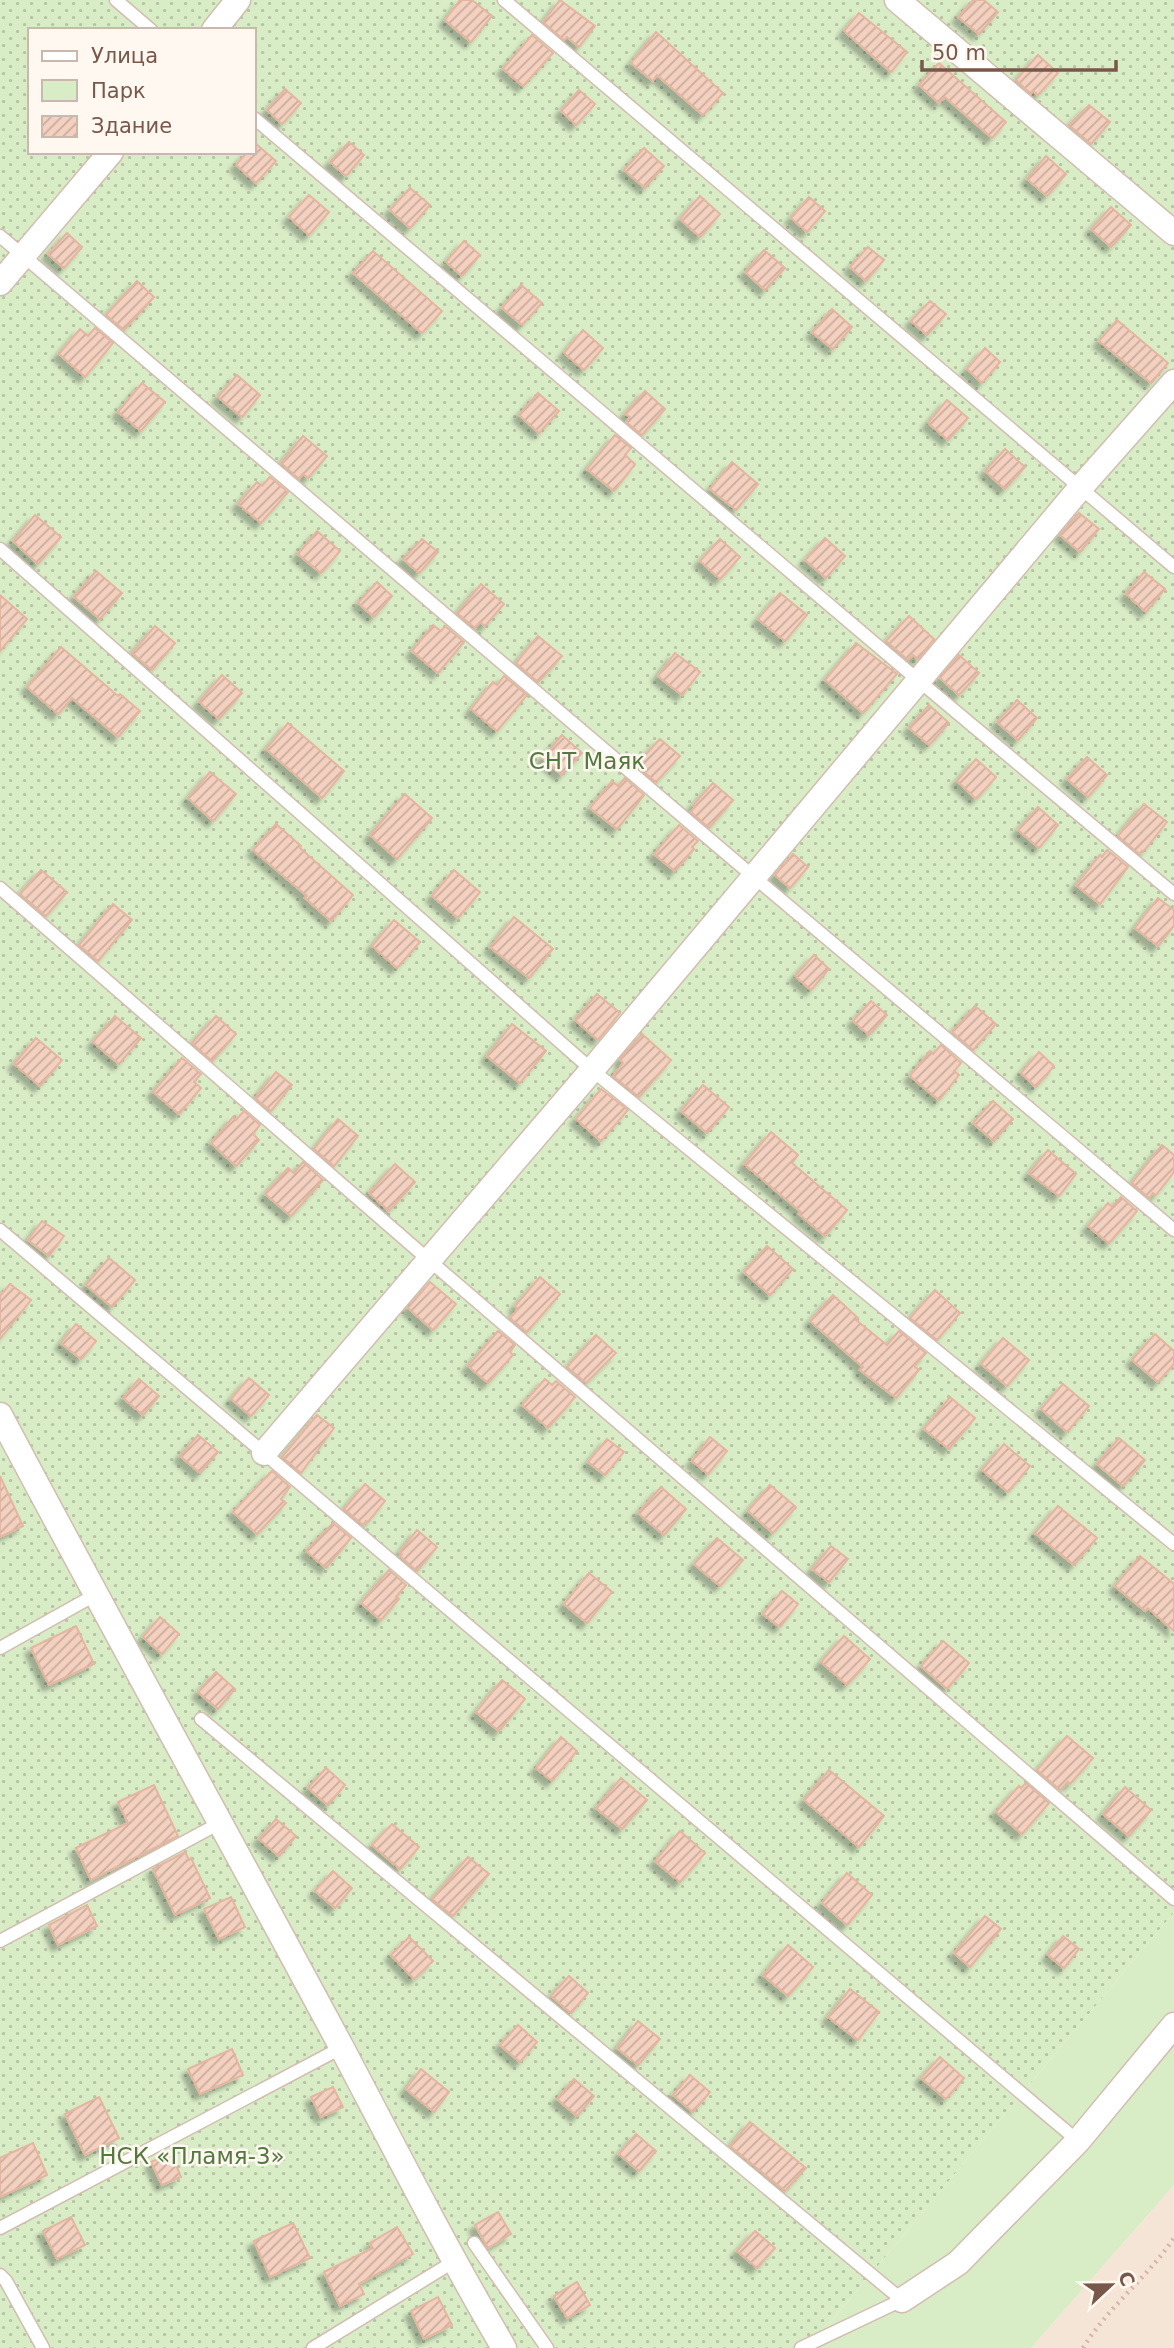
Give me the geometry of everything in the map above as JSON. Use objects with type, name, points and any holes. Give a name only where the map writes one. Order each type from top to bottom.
[{"type":"street","points":[[216,28],[238,0]]},
{"type":"street","points":[[897,0],[1174,233]]},
{"type":"street","points":[[0,283],[109,154]]},
{"type":"street","points":[[264,1453],[592,1070],[1080,487],[1174,382]]},
{"type":"street","points":[[0,1415],[94,1595],[341,2048],[453,2262],[504,2348]]},
{"type":"street","points":[[902,2300],[958,2263],[1078,2141],[1174,2025]]},
{"type":"lane","points":[[116,0],[148,28]]},
{"type":"lane","points":[[505,0],[1174,567]]},
{"type":"lane","points":[[256,120],[1174,894]]},
{"type":"lane","points":[[0,236],[1174,1230]]},
{"type":"lane","points":[[0,548],[592,1070],[1174,1544]]},
{"type":"lane","points":[[0,888],[1174,1899]]},
{"type":"lane","points":[[0,1230],[1078,2141]]},
{"type":"lane","points":[[0,1648],[94,1595]]},
{"type":"lane","points":[[201,1719],[902,2300],[801,2348]]},
{"type":"lane","points":[[0,1941],[218,1824]]},
{"type":"lane","points":[[0,2228],[341,2048]]},
{"type":"lane","points":[[474,2243],[547,2348]]},
{"type":"lane","points":[[313,2348],[453,2262]]},
{"type":"lane","points":[[0,2275],[6,2281],[43,2348]]},
{"type":"path","points":[[1083,2348],[1095,2328],[1159,2261],[1174,2238]]},
{"type":"shaded area","points":[[1174,2185],[1174,2348],[1031,2348]]},
{"type":"green space","name":"СНТ Маяк","points":[[0,0],[1174,0],[1174,1912],[809,2348],[0,2348]]},
{"type":"green space","points":[[1174,1912],[1174,2185],[1031,2348],[809,2348]]},
{"type":"building","points":[[460,0],[472,0],[492,16],[471,42],[445,20]]},
{"type":"building","points":[[560,0],[595,26],[579,47],[567,37],[564,40],[543,22]]},
{"type":"building","points":[[973,0],[984,0],[998,12],[979,34],[958,17]]},
{"type":"building","points":[[859,13],[907,52],[891,72],[844,31]]},
{"type":"building","points":[[656,32],[723,93],[703,115],[657,75],[653,81],[631,63]]},
{"type":"building","points":[[532,35],[553,53],[523,86],[503,69]]},
{"type":"building","points":[[1038,55],[1058,73],[1038,95],[1033,91],[1031,94],[1016,80]]},
{"type":"building","points":[[939,63],[1006,122],[992,138],[945,97],[939,103],[919,85]]},
{"type":"building","points":[[285,89],[301,103],[282,124],[267,110]]},
{"type":"building","points":[[579,90],[595,104],[576,125],[561,111]]},
{"type":"building","points":[[1089,105],[1110,122],[1091,144],[1069,125]]},
{"type":"building","points":[[349,142],[364,155],[346,176],[330,162]]},
{"type":"building","points":[[256,144],[276,161],[256,183],[236,165],[245,154],[256,154]]},
{"type":"building","points":[[644,148],[664,166],[645,188],[624,170]]},
{"type":"building","points":[[1046,156],[1066,174],[1047,196],[1027,179]]},
{"type":"building","points":[[410,188],[430,205],[410,228],[390,210]]},
{"type":"building","points":[[309,195],[329,212],[309,235],[289,217]]},
{"type":"building","points":[[700,196],[720,214],[700,237],[680,219]]},
{"type":"building","points":[[809,197],[825,211],[807,232],[791,218]]},
{"type":"building","points":[[1111,207],[1131,225],[1111,247],[1091,229]]},
{"type":"building","points":[[67,233],[82,247],[64,268],[48,254]]},
{"type":"building","points":[[464,241],[480,255],[462,276],[446,262]]},
{"type":"building","points":[[868,247],[884,260],[866,281],[850,267]]},
{"type":"building","points":[[764,250],[785,268],[765,290],[745,272]]},
{"type":"building","points":[[373,251],[442,311],[422,333],[353,273]]},
{"type":"building","points":[[137,281],[154,297],[124,330],[106,315]]},
{"type":"building","points":[[521,285],[542,303],[522,325],[502,308]]},
{"type":"building","points":[[930,301],[946,314],[927,335],[911,321]]},
{"type":"building","points":[[832,309],[852,327],[833,349],[812,332]]},
{"type":"building","points":[[1117,320],[1168,363],[1151,383],[1099,341]]},
{"type":"building","points":[[95,328],[113,343],[85,377],[59,354],[80,329],[88,336]]},
{"type":"building","points":[[583,330],[603,348],[584,370],[564,353]]},
{"type":"building","points":[[985,348],[1000,362],[982,383],[967,369]]},
{"type":"building","points":[[237,375],[260,395],[242,417],[218,397]]},
{"type":"building","points":[[142,383],[165,402],[141,431],[118,412]]},
{"type":"building","points":[[645,391],[665,409],[642,435],[626,422],[630,417],[625,414]]},
{"type":"building","points":[[538,393],[559,411],[539,433],[519,415]]},
{"type":"building","points":[[947,400],[968,418],[948,440],[928,423]]},
{"type":"building","points":[[615,435],[631,448],[625,455],[635,464],[614,491],[587,469]]},
{"type":"building","points":[[303,436],[327,456],[308,478],[303,474],[299,479],[281,463]]},
{"type":"building","points":[[1005,449],[1025,467],[1005,489],[985,471]]},
{"type":"building","points":[[732,462],[758,484],[736,510],[710,489]]},
{"type":"building","points":[[270,477],[288,492],[261,523],[238,504],[257,482],[262,486]]},
{"type":"building","points":[[1079,513],[1099,529],[1080,552],[1060,535]]},
{"type":"building","points":[[35,515],[61,537],[38,564],[13,541]]},
{"type":"building","points":[[317,531],[340,551],[321,573],[298,554]]},
{"type":"building","points":[[825,538],[845,556],[826,578],[805,560]]},
{"type":"building","points":[[422,539],[438,552],[419,573],[403,559]]},
{"type":"building","points":[[720,539],[740,557],[720,579],[700,561]]},
{"type":"building","points":[[96,571],[122,593],[100,619],[74,597]]},
{"type":"building","points":[[1144,572],[1165,589],[1146,612],[1126,594]]},
{"type":"building","points":[[377,582],[392,596],[374,617],[358,603]]},
{"type":"building","points":[[481,584],[504,604],[485,626],[480,622],[475,628],[457,613]]},
{"type":"building","points":[[780,593],[807,615],[785,641],[758,619]]},
{"type":"building","points":[[0,595],[27,619],[0,651]]},
{"type":"building","points":[[909,616],[934,639],[918,659],[913,655],[908,660],[886,641]]},
{"type":"building","points":[[433,625],[441,631],[445,626],[464,642],[438,673],[412,651]]},
{"type":"building","points":[[155,626],[175,643],[152,670],[132,653]]},
{"type":"building","points":[[538,636],[562,656],[538,682],[516,663]]},
{"type":"building","points":[[856,643],[897,674],[863,713],[825,680]]},
{"type":"building","points":[[61,647],[118,696],[120,694],[140,711],[118,737],[72,698],[58,714],[27,687]]},
{"type":"building","points":[[675,653],[700,672],[682,695],[658,676]]},
{"type":"building","points":[[959,655],[979,673],[959,695],[940,678]]},
{"type":"building","points":[[222,675],[242,693],[219,719],[199,702]]},
{"type":"building","points":[[504,676],[527,695],[497,731],[471,709],[493,682],[497,685]]},
{"type":"building","points":[[1017,700],[1037,718],[1018,740],[997,722]]},
{"type":"building","points":[[929,705],[949,723],[929,745],[909,728]]},
{"type":"building","points":[[288,723],[344,771],[322,798],[266,749]]},
{"type":"building","points":[[562,735],[582,753],[562,775],[542,758]]},
{"type":"building","points":[[660,739],[680,756],[656,782],[636,765]]},
{"type":"building","points":[[1087,757],[1107,775],[1088,797],[1067,779]]},
{"type":"building","points":[[976,759],[996,777],[976,799],[957,781]]},
{"type":"building","points":[[210,772],[236,794],[213,821],[188,798]]},
{"type":"building","points":[[625,778],[644,795],[617,829],[590,808],[612,781],[618,786]]},
{"type":"building","points":[[713,783],[733,800],[709,828],[691,812],[695,807],[693,805]]},
{"type":"building","points":[[405,794],[432,818],[397,859],[370,835]]},
{"type":"building","points":[[1144,804],[1167,822],[1139,854],[1118,836]]},
{"type":"building","points":[[1038,807],[1058,825],[1039,848],[1018,830]]},
{"type":"building","points":[[276,824],[353,895],[331,921],[305,898],[307,896],[253,850]]},
{"type":"building","points":[[679,825],[698,841],[675,871],[654,854]]},
{"type":"building","points":[[1107,850],[1128,867],[1100,904],[1076,885]]},
{"type":"building","points":[[793,854],[808,867],[790,888],[775,875]]},
{"type":"building","points":[[41,870],[67,892],[46,916],[20,894]]},
{"type":"building","points":[[454,870],[480,892],[458,918],[432,896]]},
{"type":"building","points":[[1158,898],[1174,910],[1174,926],[1158,946],[1135,928]]},
{"type":"building","points":[[113,904],[132,920],[98,961],[79,945]]},
{"type":"building","points":[[514,917],[553,949],[529,978],[490,947]]},
{"type":"building","points":[[394,920],[420,942],[397,968],[372,946]]},
{"type":"building","points":[[814,955],[829,969],[811,990],[795,976]]},
{"type":"building","points":[[597,994],[620,1013],[598,1040],[575,1020]]},
{"type":"building","points":[[871,1001],[887,1015],[869,1035],[853,1021]]},
{"type":"building","points":[[975,1006],[996,1024],[973,1050],[952,1032]]},
{"type":"building","points":[[115,1016],[141,1038],[119,1064],[93,1042]]},
{"type":"building","points":[[216,1016],[236,1034],[212,1061],[192,1043]]},
{"type":"building","points":[[512,1024],[546,1051],[520,1083],[487,1056]]},
{"type":"building","points":[[642,1034],[671,1060],[639,1097],[613,1076],[623,1063],[620,1059]]},
{"type":"building","points":[[36,1038],[62,1060],[40,1086],[14,1064]]},
{"type":"building","points":[[941,1045],[961,1063],[954,1071],[959,1075],[939,1100],[910,1076],[930,1051],[933,1054]]},
{"type":"building","points":[[1039,1052],[1054,1066],[1036,1087],[1021,1073]]},
{"type":"building","points":[[182,1058],[201,1074],[194,1082],[201,1088],[179,1114],[153,1092]]},
{"type":"building","points":[[276,1072],[292,1085],[271,1111],[255,1098]]},
{"type":"building","points":[[703,1085],[729,1107],[707,1133],[681,1111]]},
{"type":"building","points":[[601,1089],[628,1110],[601,1141],[576,1119]]},
{"type":"building","points":[[993,1101],[1013,1119],[994,1141],[973,1123]]},
{"type":"building","points":[[244,1111],[260,1125],[253,1134],[259,1140],[236,1166],[211,1143],[233,1117],[236,1120]]},
{"type":"building","points":[[338,1119],[358,1136],[334,1166],[314,1149]]},
{"type":"building","points":[[771,1132],[798,1155],[792,1163],[847,1210],[825,1236],[744,1164]]},
{"type":"building","points":[[1162,1145],[1174,1155],[1174,1172],[1156,1195],[1153,1193],[1149,1198],[1132,1183]]},
{"type":"building","points":[[1048,1150],[1076,1174],[1059,1196],[1029,1173]]},
{"type":"building","points":[[303,1162],[323,1180],[291,1216],[265,1194],[288,1168],[294,1173]]},
{"type":"building","points":[[395,1164],[415,1182],[389,1211],[369,1193]]},
{"type":"building","points":[[1121,1197],[1137,1211],[1109,1243],[1088,1226],[1108,1203],[1112,1207]]},
{"type":"building","points":[[42,1221],[64,1236],[49,1256],[28,1240]]},
{"type":"building","points":[[767,1246],[793,1269],[770,1295],[744,1272]]},
{"type":"building","points":[[109,1258],[135,1280],[112,1307],[86,1285]]},
{"type":"building","points":[[540,1277],[560,1294],[527,1332],[510,1318],[518,1309],[515,1306]]},
{"type":"building","points":[[430,1282],[456,1304],[433,1330],[408,1308]]},
{"type":"building","points":[[10,1284],[31,1300],[0,1339],[0,1296]]},
{"type":"building","points":[[935,1290],[960,1313],[937,1340],[910,1318]]},
{"type":"building","points":[[833,1295],[858,1318],[856,1320],[887,1345],[899,1331],[926,1353],[914,1366],[919,1370],[896,1398],[860,1370],[863,1367],[810,1321]]},
{"type":"building","points":[[76,1324],[96,1341],[81,1359],[61,1343]]},
{"type":"building","points":[[498,1331],[515,1345],[510,1352],[513,1355],[488,1383],[468,1366]]},
{"type":"building","points":[[1155,1334],[1174,1351],[1174,1364],[1158,1382],[1132,1360]]},
{"type":"building","points":[[596,1335],[616,1353],[586,1383],[567,1367]]},
{"type":"building","points":[[1003,1338],[1029,1360],[1007,1386],[981,1364]]},
{"type":"building","points":[[249,1378],[269,1395],[251,1416],[231,1399]]},
{"type":"building","points":[[139,1379],[159,1396],[143,1415],[123,1398]]},
{"type":"building","points":[[545,1379],[552,1385],[556,1381],[575,1397],[548,1428],[522,1405]]},
{"type":"building","points":[[1063,1384],[1089,1406],[1067,1432],[1041,1409]]},
{"type":"building","points":[[950,1397],[975,1418],[949,1449],[924,1429]]},
{"type":"building","points":[[317,1415],[334,1428],[301,1473],[282,1457]]},
{"type":"building","points":[[198,1435],[218,1452],[200,1473],[180,1456]]},
{"type":"building","points":[[710,1437],[727,1451],[708,1474],[692,1461]]},
{"type":"building","points":[[1119,1438],[1145,1460],[1123,1486],[1097,1464]]},
{"type":"building","points":[[607,1439],[624,1452],[605,1475],[588,1462]]},
{"type":"building","points":[[1004,1444],[1030,1466],[1008,1492],[982,1470]]},
{"type":"building","points":[[272,1471],[290,1487],[281,1499],[286,1503],[257,1534],[233,1512]]},
{"type":"building","points":[[0,1476],[23,1526],[0,1537]]},
{"type":"building","points":[[365,1484],[385,1501],[363,1525],[344,1509]]},
{"type":"building","points":[[770,1485],[796,1507],[773,1533],[748,1511]]},
{"type":"building","points":[[661,1487],[686,1509],[664,1535],[638,1513]]},
{"type":"building","points":[[1058,1506],[1097,1538],[1074,1565],[1035,1533]]},
{"type":"building","points":[[333,1523],[351,1538],[326,1568],[306,1551]]},
{"type":"building","points":[[417,1530],[437,1547],[417,1571],[400,1556],[400,1552]]},
{"type":"building","points":[[717,1538],[743,1560],[720,1586],[694,1564]]},
{"type":"building","points":[[831,1546],[848,1559],[829,1582],[812,1569]]},
{"type":"building","points":[[1140,1556],[1174,1584],[1174,1631],[1148,1608],[1145,1611],[1115,1586]]},
{"type":"building","points":[[389,1570],[406,1585],[396,1597],[399,1599],[381,1620],[361,1603]]},
{"type":"building","points":[[589,1573],[612,1592],[587,1623],[564,1604]]},
{"type":"building","points":[[782,1591],[798,1604],[780,1627],[763,1614]]},
{"type":"building","points":[[160,1617],[179,1634],[162,1654],[143,1637]]},
{"type":"building","points":[[76,1626],[94,1664],[49,1685],[31,1648]]},
{"type":"building","points":[[844,1636],[870,1659],[847,1685],[821,1662]]},
{"type":"building","points":[[943,1641],[969,1663],[947,1689],[921,1666]]},
{"type":"building","points":[[216,1672],[235,1689],[218,1709],[198,1692]]},
{"type":"building","points":[[502,1680],[525,1699],[499,1731],[476,1712]]},
{"type":"building","points":[[1067,1736],[1093,1758],[1070,1784],[1068,1782],[1060,1790],[1037,1770]]},
{"type":"building","points":[[561,1737],[577,1751],[552,1781],[536,1768]]},
{"type":"building","points":[[326,1768],[345,1785],[328,1805],[308,1788]]},
{"type":"building","points":[[829,1770],[884,1816],[859,1847],[804,1800]]},
{"type":"building","points":[[621,1778],[647,1800],[622,1829],[596,1808]]},
{"type":"building","points":[[1026,1783],[1049,1803],[1022,1834],[996,1812],[1019,1786],[1021,1788]]},
{"type":"building","points":[[154,1785],[178,1836],[91,1880],[76,1848],[128,1823],[118,1802]]},
{"type":"building","points":[[1125,1787],[1151,1810],[1129,1836],[1103,1814]]},
{"type":"building","points":[[276,1819],[296,1836],[279,1856],[259,1839]]},
{"type":"building","points":[[392,1824],[419,1847],[400,1869],[372,1845]]},
{"type":"building","points":[[680,1831],[705,1853],[680,1882],[655,1861]]},
{"type":"building","points":[[185,1852],[189,1860],[191,1858],[210,1898],[175,1915],[153,1869]]},
{"type":"building","points":[[468,1857],[489,1874],[453,1916],[432,1899]]},
{"type":"building","points":[[333,1871],[352,1888],[335,1908],[315,1891]]},
{"type":"building","points":[[847,1873],[872,1895],[847,1925],[822,1903]]},
{"type":"building","points":[[231,1897],[245,1927],[219,1939],[204,1909]]},
{"type":"building","points":[[87,1905],[97,1926],[58,1945],[49,1925]]},
{"type":"building","points":[[985,1916],[1001,1929],[970,1967],[954,1953]]},
{"type":"building","points":[[1063,1936],[1079,1949],[1064,1968],[1048,1955]]},
{"type":"building","points":[[409,1937],[433,1961],[414,1979],[391,1955]]},
{"type":"building","points":[[788,1945],[813,1967],[788,1996],[763,1975]]},
{"type":"building","points":[[569,1976],[588,1993],[571,2013],[551,1996]]},
{"type":"building","points":[[850,1989],[879,2012],[858,2040],[828,2017]]},
{"type":"building","points":[[638,2021],[660,2039],[638,2065],[617,2048]]},
{"type":"building","points":[[518,2025],[537,2042],[520,2062],[500,2045]]},
{"type":"building","points":[[232,2049],[243,2075],[200,2094],[188,2069]]},
{"type":"building","points":[[940,2057],[964,2078],[946,2099],[921,2078]]},
{"type":"building","points":[[421,2069],[449,2092],[434,2112],[406,2089]]},
{"type":"building","points":[[690,2075],[710,2092],[693,2112],[673,2095]]},
{"type":"building","points":[[574,2079],[594,2096],[577,2116],[557,2099]]},
{"type":"building","points":[[333,2087],[343,2107],[321,2117],[311,2097]]},
{"type":"building","points":[[99,2097],[119,2138],[85,2155],[65,2114]]},
{"type":"building","points":[[750,2122],[806,2168],[785,2191],[730,2146]]},
{"type":"building","points":[[636,2134],[656,2151],[639,2171],[619,2154]]},
{"type":"building","points":[[33,2143],[47,2175],[0,2197],[0,2158]]},
{"type":"building","points":[[171,2153],[181,2177],[162,2185],[151,2162]]},
{"type":"building","points":[[498,2212],[511,2234],[488,2248],[475,2225]]},
{"type":"building","points":[[71,2217],[85,2245],[57,2259],[43,2231]]},
{"type":"building","points":[[293,2223],[310,2258],[270,2277],[254,2241]]},
{"type":"building","points":[[397,2227],[413,2254],[359,2284],[364,2294],[340,2306],[324,2272],[373,2248],[370,2243]]},
{"type":"building","points":[[755,2231],[775,2248],[757,2268],[737,2251]]},
{"type":"building","points":[[577,2282],[590,2305],[567,2318],[554,2296]]},
{"type":"building","points":[[438,2297],[452,2325],[424,2339],[411,2311]]},
{"type":"park label","name":"НСК «Пламя-3»","points":[[192,2156]]}]
